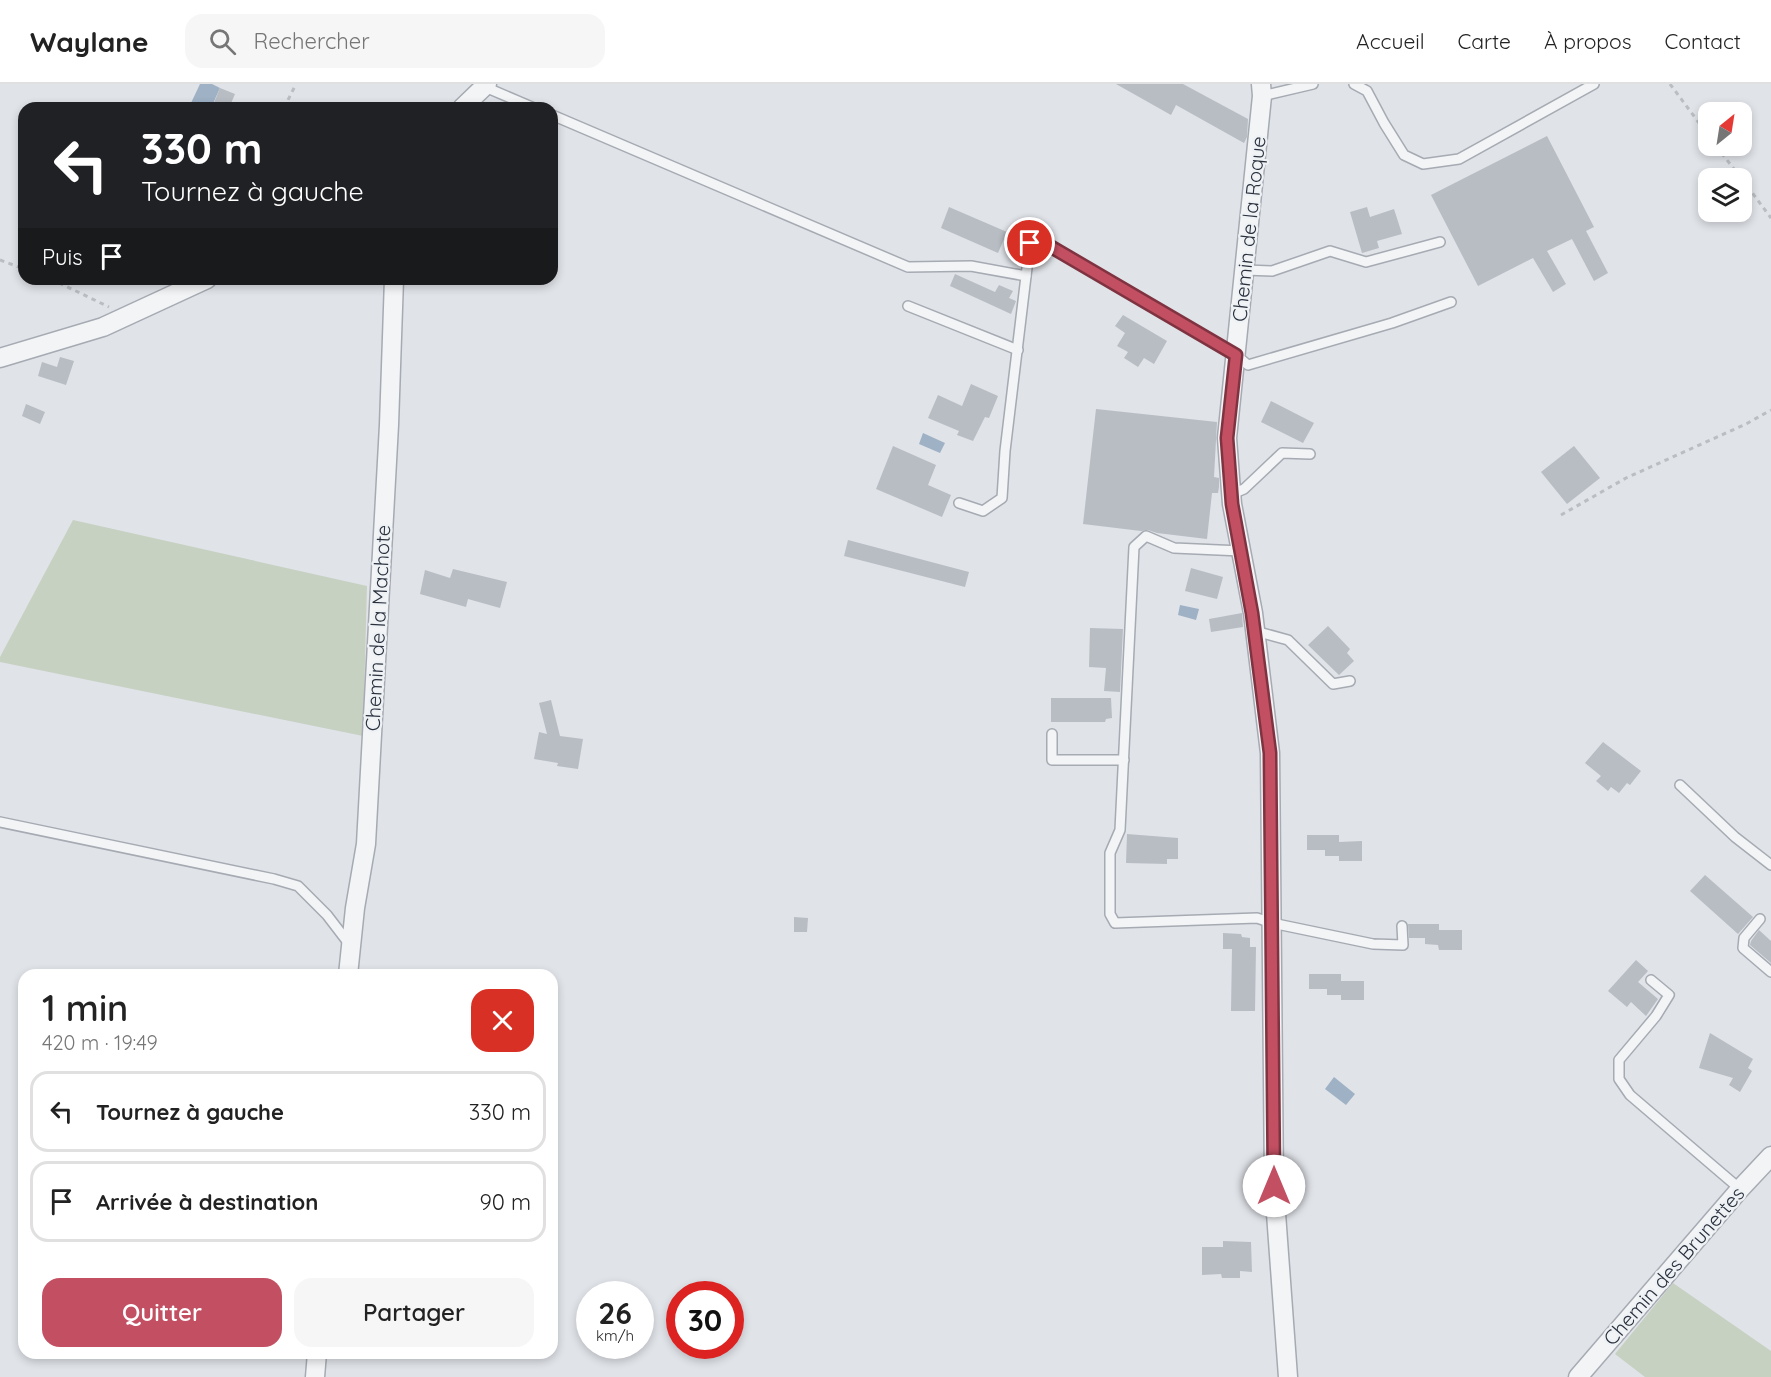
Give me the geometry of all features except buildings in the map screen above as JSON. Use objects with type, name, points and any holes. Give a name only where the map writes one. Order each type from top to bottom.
[{"type":"street","points":[[468,102],[486,85]]},
{"type":"street","name":"Chemin de la Roque","points":[[1262,90],[1227,438],[1232,494],[1255,631],[1270,753],[1274,1186],[1288,1377]]},
{"type":"street","points":[[0,358],[103,327],[194,285]]},
{"type":"street","name":"Chemin de la Machote","points":[[349,969],[366,844],[389,425],[394,285]]},
{"type":"street","name":"Chemin des Brunettes","points":[[1578,1377],[1771,1156]]},
{"type":"street","points":[[315,1377],[316,1359]]},
{"type":"lane","points":[[1262,90],[1313,84]]},
{"type":"lane","points":[[1354,84],[1367,91],[1404,155],[1423,164],[1459,159],[1594,84]]},
{"type":"lane","points":[[486,85],[521,102]]},
{"type":"lane","points":[[558,119],[908,267],[971,266],[1026,276]]},
{"type":"lane","points":[[1245,270],[1272,271],[1330,251],[1366,262],[1440,242]]},
{"type":"lane","points":[[958,503],[983,511],[1002,498],[1005,451],[1030,243],[1048,245],[1236,355],[1248,365],[1392,323],[1451,302]]},
{"type":"lane","points":[[908,306],[1018,350]]},
{"type":"lane","points":[[1232,494],[1244,489],[1282,453],[1310,454]]},
{"type":"lane","points":[[1241,551],[1174,548],[1146,536],[1134,547],[1120,830],[1110,853],[1110,914],[1115,923],[1257,918],[1373,944],[1403,945],[1402,926]]},
{"type":"lane","points":[[1255,631],[1288,640],[1333,684],[1350,681]]},
{"type":"lane","points":[[1052,734],[1052,760],[1124,759]]},
{"type":"lane","points":[[1680,785],[1735,837],[1771,865]]},
{"type":"lane","points":[[0,822],[274,879],[298,886],[327,915],[351,947]]},
{"type":"lane","points":[[1760,919],[1744,938],[1743,948],[1771,972]]},
{"type":"lane","points":[[1651,980],[1669,995],[1656,1016],[1619,1060],[1619,1079],[1630,1095],[1740,1189]]},
{"type":"path","points":[[287,102],[296,84]]},
{"type":"path","points":[[1670,84],[1698,122]]},
{"type":"path","points":[[1724,156],[1733,168]]},
{"type":"path","points":[[1752,193],[1771,218]]},
{"type":"path","points":[[0,260],[18,267]]},
{"type":"path","points":[[64,285],[126,316]]},
{"type":"path","points":[[1561,515],[1626,478],[1746,424],[1771,410]]},
{"type":"green space","points":[[73,520],[367,586],[363,736],[0,662],[0,657]]},
{"type":"green space","points":[[1673,1283],[1771,1351],[1771,1377],[1645,1377],[1615,1354]]},
{"type":"water","points":[[200,84],[212,84],[220,88],[214,102],[191,102]]},
{"type":"water","points":[[923,433],[945,443],[940,453],[919,444]]},
{"type":"water","points":[[1180,605],[1199,609],[1196,620],[1178,615]]},
{"type":"water","points":[[1334,1077],[1355,1094],[1346,1105],[1325,1089]]},
{"type":"route","points":[[1030,243],[1048,245],[1236,355],[1227,438],[1232,504],[1252,613],[1270,753],[1274,1186]]}]
